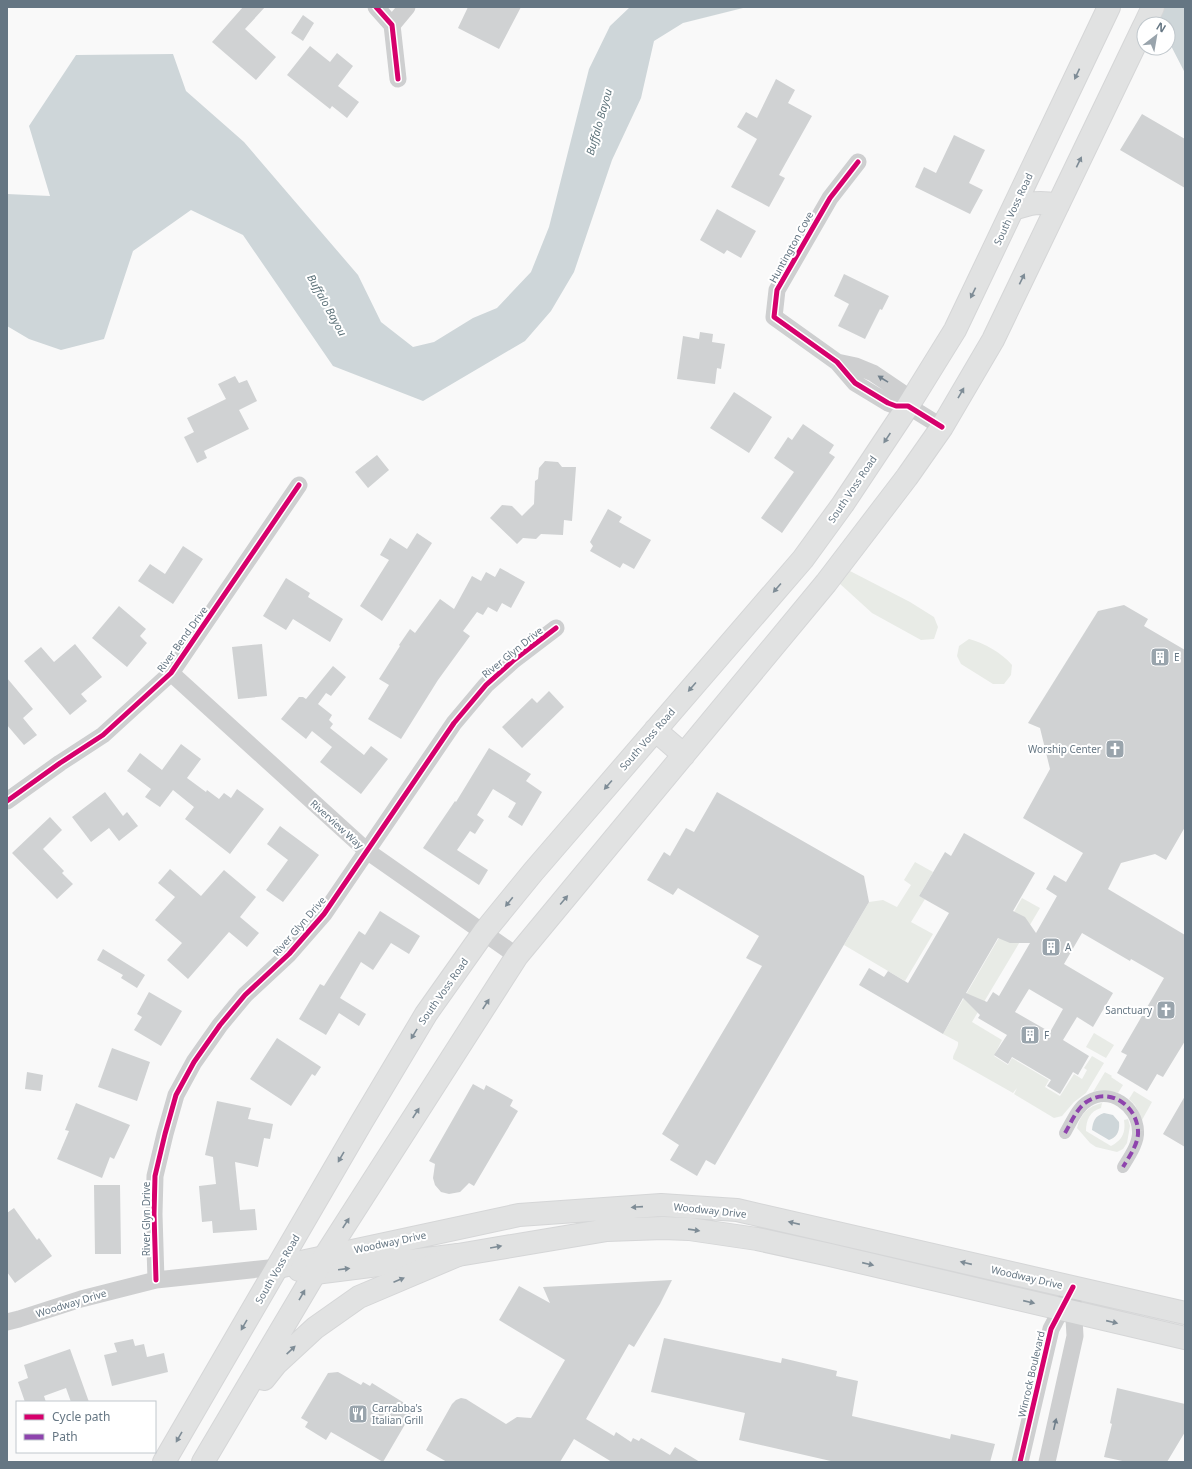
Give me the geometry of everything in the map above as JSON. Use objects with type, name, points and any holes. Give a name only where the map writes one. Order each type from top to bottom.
[{"type":"main road","name":"South Voss Road","points":[[164,1462],[426,1014],[484,932],[533,872],[803,559],[843,504],[908,406],[955,330],[1109,7]]},
{"type":"main road","points":[[203,1462],[320,1264],[517,956],[826,583],[894,494],[942,427],[993,340],[1136,44]]},
{"type":"main road","points":[[1013,209],[1029,204],[1044,202],[1058,205]]},
{"type":"main road","points":[[655,730],[684,755]]},
{"type":"main road","points":[[661,1205],[663,1228]]},
{"type":"main road","name":"Woodway Drive","points":[[320,1264],[519,1215],[661,1205],[737,1210],[832,1232],[1185,1338]]},
{"type":"main road","name":"Woodway Drive","points":[[278,1267],[458,1255],[498,1247],[607,1230],[663,1228],[689,1229],[758,1240],[1070,1303],[1153,1306],[1185,1313]]},
{"type":"main road","points":[[830,1255],[832,1232]]},
{"type":"main road","points":[[228,1421],[276,1364],[315,1328],[359,1297],[458,1255]]},
{"type":"street","points":[[376,7],[392,25],[398,79]]},
{"type":"street","points":[[392,25],[407,7]]},
{"type":"street","name":"Huntington Cove","points":[[858,162],[830,198],[777,290],[774,317],[837,362],[855,383],[888,403],[896,406],[908,406],[942,427]]},
{"type":"street","name":"River Bend Drive","points":[[7,801],[60,763],[103,735],[171,673],[299,485]]},
{"type":"street","name":"River Glyn Drive","points":[[156,1280],[154,1214],[155,1176],[176,1095],[194,1062],[220,1025],[245,995],[289,954],[324,914],[454,723],[486,685],[514,660],[556,628]]},
{"type":"street","name":"Riverview Way","points":[[171,673],[367,851],[517,956]]},
{"type":"street","points":[[1065,1134],[1078,1111],[1086,1101],[1098,1096],[1110,1096],[1121,1101],[1130,1109],[1136,1120],[1138,1132],[1135,1143],[1123,1167]]},
{"type":"street","name":"Woodway Drive","points":[[7,1322],[81,1299],[156,1280],[278,1267]]},
{"type":"street","points":[[1047,1462],[1075,1336],[1070,1303]]},
{"type":"street","name":"Winrock Boulevard","points":[[1020,1462],[1051,1329],[1070,1303]]},
{"type":"shaded area","points":[[850,571],[910,602],[934,617],[938,627],[934,639],[921,640],[872,613],[839,583]]},
{"type":"shaded area","points":[[969,639],[992,649],[1003,656],[1012,665],[1011,675],[1004,684],[993,684],[961,664],[957,656],[959,646]]},
{"type":"shaded area","points":[[915,862],[933,872],[919,896],[925,899],[911,922],[933,934],[905,981],[844,945],[869,902],[883,900],[897,907],[911,885],[904,880]]},
{"type":"shaded area","points":[[1022,898],[1040,908],[972,1022],[1002,1040],[994,1056],[1008,1065],[1012,1058],[1049,1080],[1045,1087],[1060,1096],[1074,1074],[1082,1079],[1087,1070],[1084,1068],[1092,1056],[1104,1063],[1086,1093],[1074,1102],[1062,1116],[1054,1118],[1014,1094],[1017,1088],[1013,1093],[953,1059],[958,1042],[943,1034]]},
{"type":"shaded area","points":[[1094,1033],[1114,1045],[1106,1058],[1086,1047]]},
{"type":"shaded area","points":[[1105,1072],[1123,1085],[1118,1093],[1099,1090],[1093,1092]]},
{"type":"shaded area","points":[[1134,1091],[1152,1102],[1142,1120],[1135,1105],[1129,1099]]},
{"type":"shaded area","points":[[1102,1103],[1101,1108],[1094,1111],[1089,1116],[1086,1131],[1111,1146],[1122,1136],[1124,1132],[1124,1120],[1128,1119],[1130,1126],[1127,1143],[1123,1149],[1117,1152],[1096,1147],[1090,1143],[1077,1128],[1080,1119],[1085,1112],[1093,1106]]},
{"type":"water","name":"Buffalo Bayou","points":[[630,7],[747,7],[683,23],[654,41],[641,98],[612,160],[574,272],[551,311],[525,341],[423,401],[333,366],[243,235],[191,210],[133,251],[104,339],[61,350],[29,339],[7,326],[7,194],[50,196],[29,126],[76,55],[173,54],[186,91],[244,142],[358,275],[381,322],[413,347],[434,342],[473,318],[497,308],[531,272],[549,227],[589,69],[610,26]]},
{"type":"water","points":[[1143,7],[1185,7],[1185,73],[1176,56],[1176,16],[1151,16]]},
{"type":"water","points":[[1104,1113],[1113,1115],[1119,1122],[1117,1133],[1109,1140],[1092,1130],[1095,1119]]},
{"type":"building","points":[[243,7],[265,7],[245,29],[276,57],[256,80],[212,42]]},
{"type":"building","points":[[468,7],[521,7],[499,49],[458,28]]},
{"type":"building","points":[[303,15],[314,23],[303,41],[291,33]]},
{"type":"building","points":[[310,46],[330,62],[337,53],[353,66],[338,86],[359,102],[347,118],[332,106],[330,109],[287,75]]},
{"type":"building","points":[[776,79],[795,90],[788,103],[812,116],[779,175],[785,178],[769,207],[731,187],[757,139],[737,127],[746,112],[757,118]]},
{"type":"building","points":[[1142,114],[1185,139],[1185,188],[1120,150]]},
{"type":"building","points":[[954,135],[985,150],[969,183],[983,190],[970,214],[915,187],[924,167],[936,173]]},
{"type":"building","points":[[717,209],[756,231],[741,258],[727,250],[724,254],[700,240]]},
{"type":"building","points":[[844,274],[889,296],[882,310],[880,309],[865,339],[838,326],[849,304],[834,296]]},
{"type":"building","points":[[700,332],[713,334],[712,342],[725,344],[721,369],[717,368],[715,384],[677,379],[683,336],[699,339]]},
{"type":"building","points":[[235,376],[239,383],[247,380],[257,401],[239,410],[249,429],[204,451],[207,458],[197,463],[184,437],[194,432],[187,418],[226,399],[218,384]]},
{"type":"building","points":[[734,392],[772,417],[749,453],[710,428]]},
{"type":"building","points":[[803,424],[834,445],[829,453],[835,457],[782,533],[761,518],[794,472],[774,458],[788,437],[792,440]]},
{"type":"building","points":[[377,455],[389,470],[368,488],[355,472]]},
{"type":"building","points":[[545,461],[558,462],[562,467],[576,467],[572,521],[564,520],[563,535],[541,534],[536,539],[523,538],[517,544],[490,518],[502,505],[512,506],[522,516],[534,504],[535,481],[538,479],[539,468]]},
{"type":"building","points":[[608,509],[622,517],[619,522],[651,540],[634,569],[623,563],[620,568],[590,551],[593,546],[590,542]]},
{"type":"building","points":[[417,533],[432,543],[382,621],[360,606],[389,560],[380,555],[390,538],[407,549]]},
{"type":"building","points":[[183,546],[203,559],[173,604],[138,581],[150,564],[165,574]]},
{"type":"building","points":[[500,568],[525,582],[511,608],[502,603],[497,612],[488,607],[483,615],[477,612],[463,631],[470,636],[438,680],[401,739],[368,719],[389,685],[379,679],[410,629],[415,633],[440,599],[454,609],[472,576],[481,581],[486,572],[495,577]]},
{"type":"building","points":[[286,578],[310,593],[308,597],[343,619],[330,642],[293,619],[286,630],[263,616]]},
{"type":"building","points":[[1124,605],[1148,619],[1144,626],[1185,650],[1185,827],[1166,860],[1155,854],[1121,863],[1108,889],[1185,935],[1185,1041],[1163,1077],[1157,1074],[1147,1091],[1117,1073],[1127,1055],[1121,1052],[1164,978],[1131,959],[1130,961],[1082,933],[1064,964],[1113,993],[1093,1027],[1077,1017],[1063,1040],[1089,1056],[1078,1075],[1073,1072],[1060,1094],[1047,1086],[1051,1080],[1012,1057],[1008,1064],[994,1055],[1007,1035],[978,1018],[980,1015],[963,998],[943,1034],[859,985],[869,968],[884,977],[888,971],[908,983],[949,913],[919,896],[945,852],[951,856],[964,833],[1035,873],[1013,911],[1025,917],[1036,933],[1057,896],[1046,889],[1054,875],[1066,882],[1083,853],[1023,818],[1050,769],[1040,728],[1028,723],[1098,611]],"holes":[[[998,938],[1010,943],[1030,943],[999,996],[993,992],[987,1002],[966,993]],[[1029,989],[1063,1009],[1050,1032],[1015,1012]]]},
{"type":"building","points":[[119,606],[146,629],[140,636],[147,643],[127,667],[92,638]]},
{"type":"building","points":[[75,644],[102,677],[81,694],[87,701],[70,715],[24,661],[41,647],[54,662]]},
{"type":"building","points":[[262,644],[267,696],[238,699],[232,647]]},
{"type":"building","points":[[333,666],[346,677],[331,696],[326,693],[318,704],[332,715],[329,720],[333,724],[330,728],[364,755],[371,746],[388,759],[361,794],[320,762],[332,747],[312,731],[306,739],[281,719],[299,697],[306,699]]},
{"type":"building","points":[[7,678],[33,709],[23,718],[37,735],[24,745],[7,725]]},
{"type":"building","points":[[549,691],[564,707],[522,748],[502,727],[532,698],[537,703]]},
{"type":"building","points":[[181,744],[201,759],[187,778],[206,792],[207,790],[219,799],[224,793],[231,798],[237,789],[264,809],[230,854],[185,819],[194,807],[173,790],[160,807],[145,797],[151,789],[127,771],[140,753],[162,770]]},
{"type":"building","points":[[489,748],[531,774],[526,781],[542,792],[522,826],[508,817],[516,803],[493,789],[477,815],[484,820],[475,834],[470,831],[457,850],[488,870],[479,885],[423,848],[455,801],[456,802]]},
{"type":"building","points":[[105,792],[123,816],[127,812],[138,826],[119,841],[109,828],[91,842],[72,817]]},
{"type":"building","points":[[717,792],[864,876],[869,902],[715,1165],[706,1160],[697,1176],[670,1160],[679,1145],[662,1134],[762,966],[746,958],[759,936],[678,888],[673,895],[647,880],[664,852],[670,856],[686,828],[694,832]]},
{"type":"building","points":[[50,817],[62,830],[43,849],[64,871],[62,873],[73,884],[57,899],[12,853]]},
{"type":"building","points":[[280,826],[319,855],[283,902],[266,890],[288,860],[267,844]]},
{"type":"building","points":[[170,869],[201,896],[224,870],[256,897],[240,917],[259,933],[247,947],[229,932],[188,979],[167,960],[182,943],[155,920],[175,897],[158,883]]},
{"type":"building","points":[[380,911],[420,936],[409,954],[391,943],[373,970],[361,962],[340,998],[366,1014],[359,1026],[339,1013],[326,1035],[299,1019],[320,984],[324,986],[359,931],[365,935]]},
{"type":"building","points":[[103,949],[145,975],[137,988],[121,978],[123,975],[97,960]]},
{"type":"building","points":[[149,992],[182,1011],[161,1046],[134,1030],[142,1017],[137,1014]]},
{"type":"building","points":[[277,1038],[321,1067],[315,1076],[312,1074],[291,1106],[250,1079]]},
{"type":"building","points":[[112,1048],[150,1062],[137,1101],[98,1087]]},
{"type":"building","points":[[27,1072],[43,1075],[41,1091],[25,1089]]},
{"type":"building","points":[[473,1084],[484,1090],[486,1085],[513,1100],[510,1106],[518,1111],[474,1186],[469,1183],[460,1192],[449,1194],[441,1192],[435,1185],[433,1178],[435,1164],[429,1161]]},
{"type":"building","points":[[1185,1096],[1185,1147],[1163,1134]]},
{"type":"building","points":[[217,1101],[251,1108],[248,1119],[273,1124],[270,1139],[264,1138],[258,1167],[235,1162],[240,1210],[255,1209],[257,1230],[213,1233],[212,1221],[202,1222],[199,1186],[216,1184],[213,1157],[205,1155]]},
{"type":"building","points":[[76,1103],[130,1125],[114,1159],[110,1157],[102,1178],[57,1159],[69,1131],[65,1130]]},
{"type":"building","points":[[94,1185],[120,1185],[121,1254],[95,1254]]},
{"type":"building","points":[[14,1208],[37,1240],[39,1238],[52,1256],[15,1283],[7,1272],[7,1213]]},
{"type":"building","points":[[672,1280],[660,1304],[634,1347],[629,1344],[586,1419],[614,1436],[616,1432],[631,1442],[633,1438],[639,1441],[641,1438],[670,1455],[675,1447],[700,1462],[612,1462],[574,1439],[560,1462],[447,1462],[426,1450],[452,1404],[461,1398],[466,1399],[506,1424],[517,1417],[531,1418],[565,1360],[499,1320],[519,1286],[550,1303],[543,1287]]},
{"type":"building","points":[[664,1338],[781,1363],[782,1358],[837,1371],[836,1376],[858,1381],[852,1416],[950,1439],[951,1434],[995,1444],[990,1462],[835,1462],[739,1440],[745,1413],[651,1392]]},
{"type":"building","points":[[133,1339],[135,1346],[144,1344],[147,1357],[164,1353],[168,1372],[112,1386],[104,1355],[117,1352],[114,1343]]},
{"type":"building","points":[[70,1349],[89,1401],[71,1401],[66,1388],[44,1396],[46,1401],[25,1401],[18,1382],[28,1378],[24,1365]]},
{"type":"building","name":"Carrabba's Italian Grill","points":[[338,1372],[361,1385],[363,1382],[370,1386],[372,1383],[414,1409],[383,1462],[331,1432],[326,1440],[305,1427],[308,1422],[301,1418],[328,1373]]},
{"type":"building","points":[[1117,1388],[1185,1404],[1185,1432],[1167,1462],[1127,1462],[1104,1457],[1112,1424],[1110,1423]]},
{"type":"marked path","points":[[1065,1133],[1077,1111],[1088,1101],[1096,1097],[1105,1096],[1121,1101],[1133,1114],[1138,1131],[1135,1145],[1123,1167]]},
{"type":"cycle path","points":[[376,7],[392,25],[398,79]]},
{"type":"cycle path","points":[[858,162],[830,198],[777,290],[774,317],[837,362],[855,383],[888,403],[896,406],[908,406],[942,427]]},
{"type":"cycle path","points":[[7,801],[60,763],[103,735],[171,673],[299,485]]},
{"type":"cycle path","points":[[156,1280],[154,1214],[155,1176],[176,1095],[194,1062],[220,1025],[245,995],[289,954],[324,914],[454,723],[486,685],[514,660],[556,628]]},
{"type":"cycle path","points":[[1020,1462],[1051,1329],[1073,1287]]},
{"type":"place","name":"E","points":[[1160,657]]},
{"type":"place","name":"Worship Center","points":[[1115,749]]},
{"type":"place","name":"A","points":[[1051,947]]},
{"type":"place","name":"Sanctuary","points":[[1166,1010]]},
{"type":"place","name":"F","points":[[1030,1035]]},
{"type":"place","name":"Carrabba's Italian Grill","points":[[358,1414]]}]
